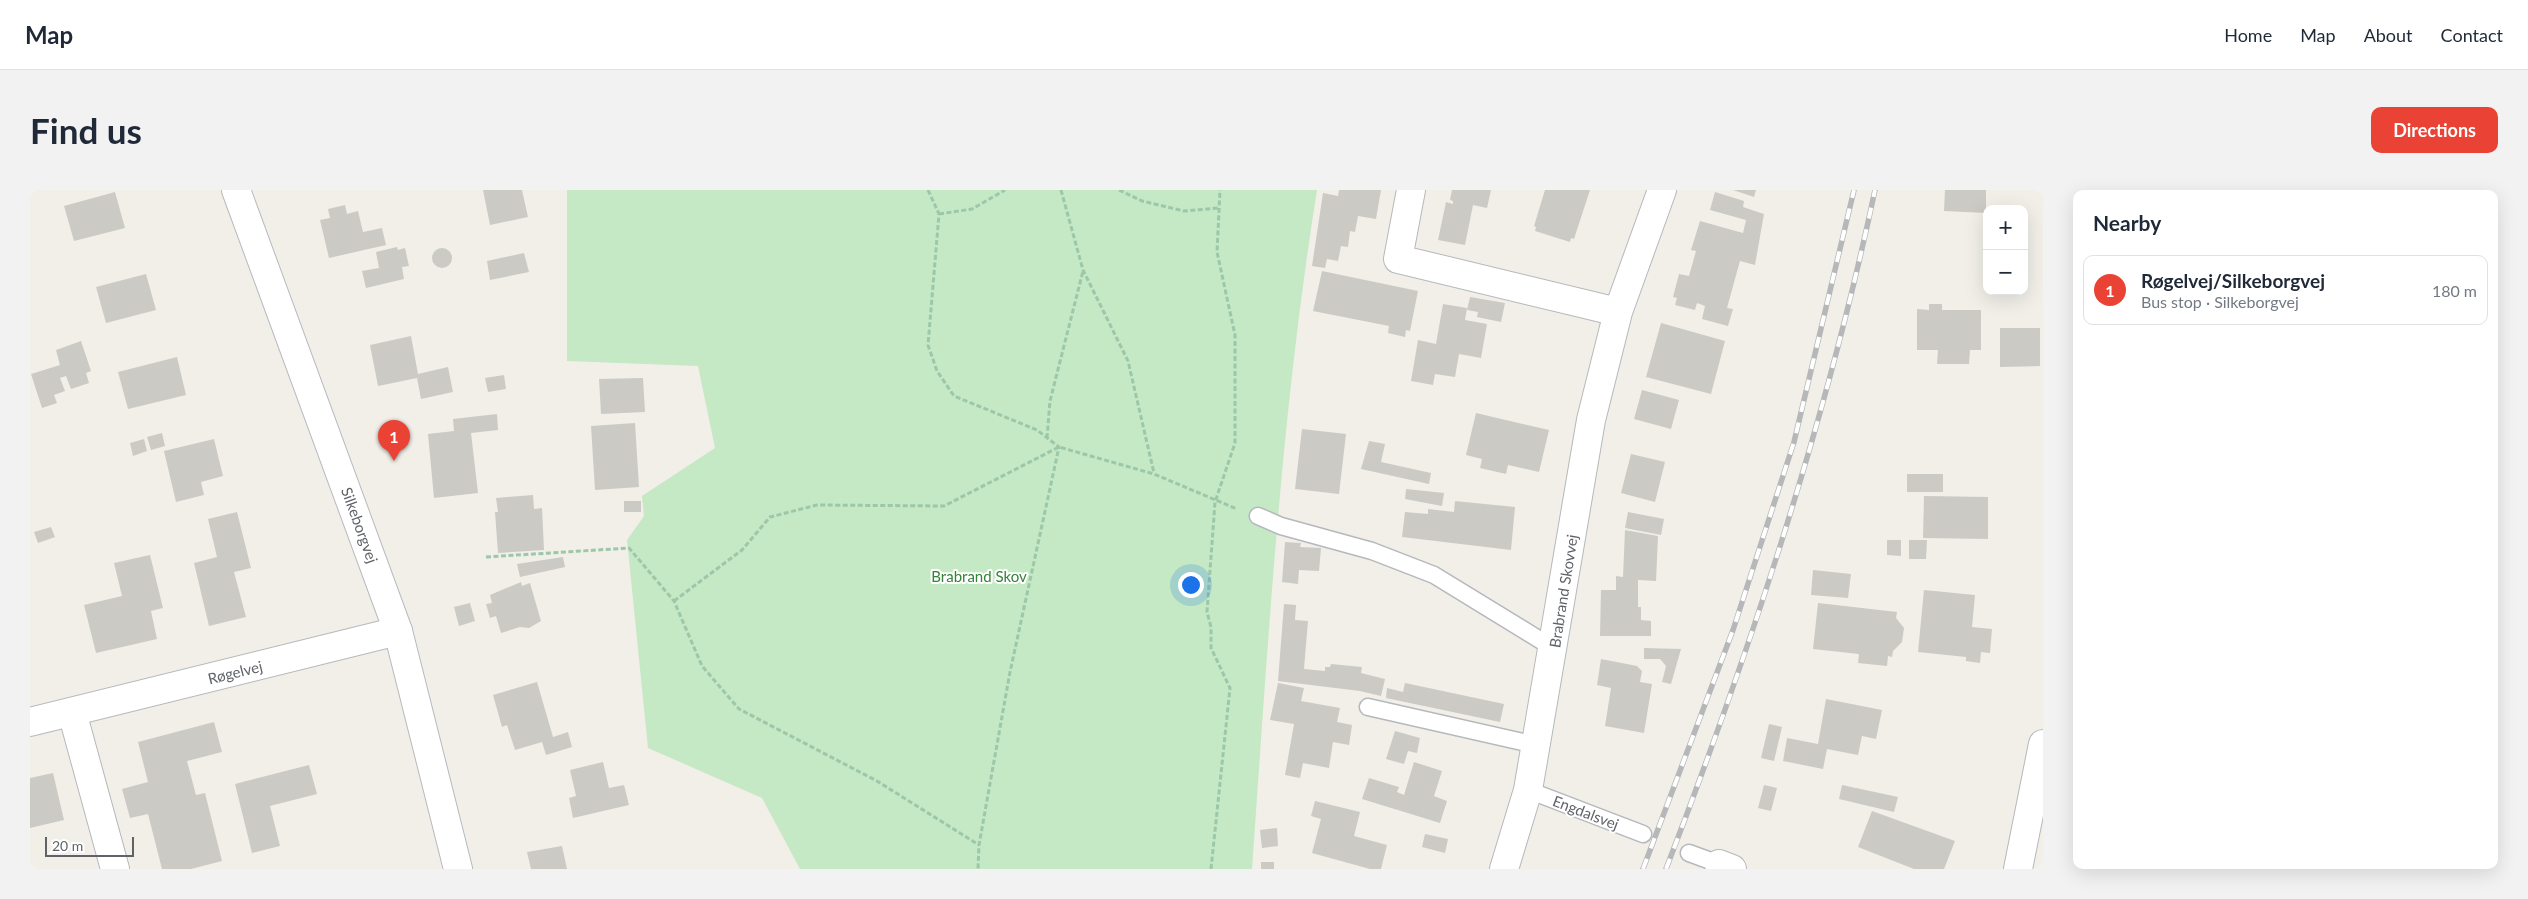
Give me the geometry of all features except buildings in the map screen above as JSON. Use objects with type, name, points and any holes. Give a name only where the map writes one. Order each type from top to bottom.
[{"type":"street","name":"Silkeborgvej","points":[[236,190],[398,631],[458,869]]},
{"type":"street","points":[[1412,190],[1398,259],[1618,312]]},
{"type":"street","name":"Brabrand Skovvej","points":[[1504,869],[1528,790],[1591,420],[1618,312],[1662,190]]},
{"type":"street","name":"Røgelvej","points":[[30,722],[398,631]]},
{"type":"street","points":[[72,712],[115,869]]},
{"type":"street","points":[[2018,869],[2039,787],[2043,744]]},
{"type":"lane","points":[[1258,516],[1282,526],[1372,551],[1434,575],[1553,648]]},
{"type":"lane","points":[[1368,707],[1536,745]]},
{"type":"lane","name":"Engdalsvej","points":[[1528,790],[1644,834]]},
{"type":"lane","points":[[1690,852],[1725,867]]},
{"type":"path","points":[[928,190],[939,214],[928,346],[937,372],[954,396],[1037,430],[1059,447],[1154,474],[1215,502],[1258,516]]},
{"type":"path","points":[[939,214],[972,209],[1004,190]]},
{"type":"path","points":[[1061,190],[1083,270],[1128,361],[1154,474]]},
{"type":"path","points":[[1118,190],[1142,201],[1184,211],[1219,208]]},
{"type":"path","points":[[1211,869],[1230,688],[1211,648],[1211,627],[1207,612],[1215,502],[1235,443],[1235,335],[1217,252],[1220,190]]},
{"type":"path","points":[[1047,438],[1050,401],[1083,270]]},
{"type":"path","points":[[674,601],[742,550],[770,517],[817,505],[944,506],[1059,447]]},
{"type":"path","points":[[978,869],[979,845],[1010,672],[1059,447]]},
{"type":"path","points":[[486,557],[629,548],[674,601],[702,666],[739,709],[877,781],[979,845]]},
{"type":"green space","name":"Brabrand Skov","points":[[567,190],[1317,190],[1294,359],[1285,444],[1270,614],[1252,869],[800,869],[762,798],[648,748],[627,540],[644,516],[642,496],[715,448],[698,366],[567,361]]},
{"type":"railway","points":[[1643,869],[1733,630],[1794,442],[1854,190]]},
{"type":"railway","points":[[1666,869],[1728,702],[1784,534],[1834,363],[1875,190]]},
{"type":"place","name":"Røgelvej/Silkeborgvej","points":[[394,461]]}]
